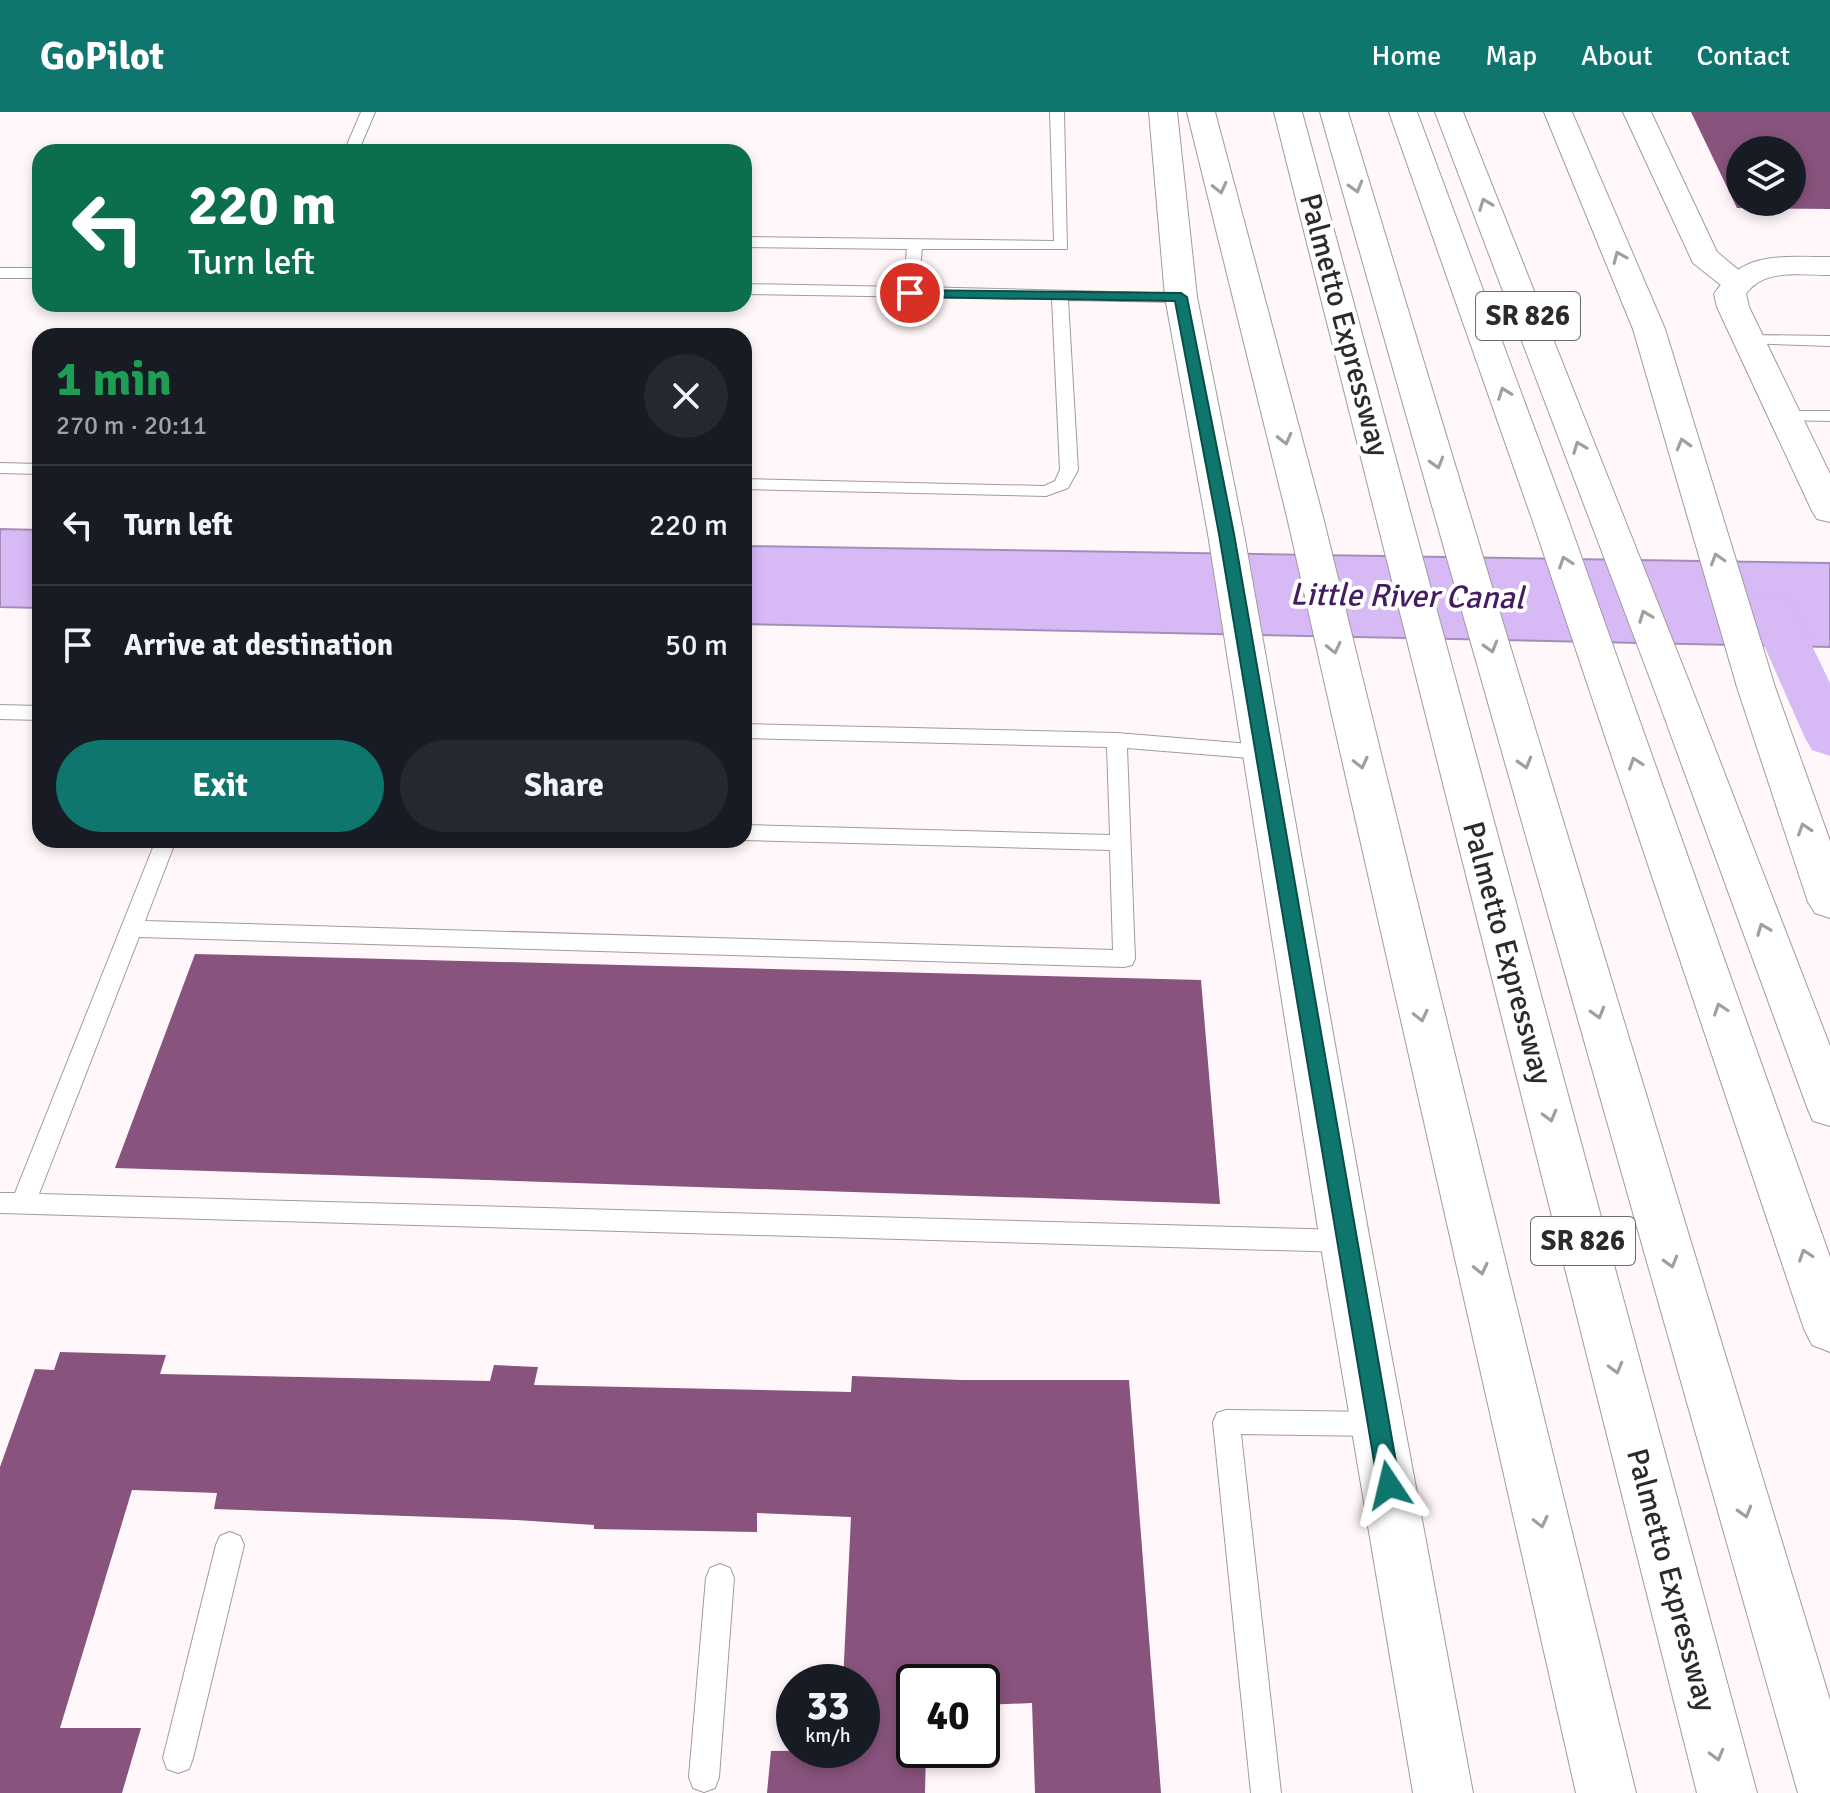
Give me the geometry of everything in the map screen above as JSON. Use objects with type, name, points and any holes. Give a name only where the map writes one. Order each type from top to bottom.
[{"type":"main road","points":[[1163,112],[1181,297],[1226,534],[1345,1241],[1443,1793]]},
{"type":"main road","points":[[1201,112],[1305,517],[1606,1793]]},
{"type":"main road","name":"Palmetto Expressway","points":[[1288,112],[1727,1793]]},
{"type":"main road","points":[[1334,112],[1828,1793]]},
{"type":"main road","points":[[1403,112],[1550,519],[1830,1329]]},
{"type":"main road","name":"SR 826","points":[[1449,112],[1673,689],[1830,1107]]},
{"type":"main road","points":[[1558,112],[1649,329],[1756,687],[1830,902]]},
{"type":"main road","points":[[1637,112],[1704,257],[1737,282]]},
{"type":"main road","points":[[1827,500],[1731,300],[1737,282],[1745,276],[1768,269],[1830,266]]},
{"type":"lane","points":[[354,144],[368,112]]},
{"type":"lane","points":[[752,242],[1062,246],[1057,112]]},
{"type":"lane","points":[[910,293],[915,244]]},
{"type":"lane","points":[[0,273],[32,273]]},
{"type":"lane","points":[[752,289],[1181,297]]},
{"type":"lane","points":[[752,484],[1046,491],[1062,484],[1069,470],[1060,296]]},
{"type":"lane","points":[[1750,340],[1830,341]]},
{"type":"lane","points":[[1786,416],[1830,416]]},
{"type":"lane","points":[[0,468],[32,469]]},
{"type":"lane","points":[[0,712],[32,713]]},
{"type":"lane","points":[[752,731],[1117,740],[1262,752]]},
{"type":"lane","points":[[131,929],[1124,959],[1117,740]]},
{"type":"lane","points":[[752,833],[1121,843]]},
{"type":"lane","points":[[163,848],[12,1204],[1345,1241]]},
{"type":"lane","points":[[1266,1793],[1226,1422],[1378,1424]]},
{"type":"lane","points":[[178,1758],[230,1545]]},
{"type":"lane","points":[[704,1777],[720,1578]]},
{"type":"water","points":[[0,529],[32,530],[32,608],[0,607]]},
{"type":"water","name":"Little River Canal","points":[[752,546],[1830,563],[1830,647],[752,624]]},
{"type":"building","points":[[1691,112],[1830,112],[1830,209],[1806,209],[1806,136],[1726,136],[1726,185]]},
{"type":"building","points":[[195,954],[1201,980],[1220,1204],[115,1168]]},
{"type":"building","points":[[60,1352],[166,1355],[160,1374],[490,1381],[494,1365],[538,1367],[534,1385],[851,1392],[852,1376],[961,1380],[1129,1380],[1161,1793],[1035,1793],[1032,1703],[1000,1704],[1000,1664],[896,1664],[896,1768],[926,1768],[925,1793],[767,1793],[771,1751],[776,1751],[776,1768],[880,1768],[880,1664],[844,1664],[851,1517],[757,1513],[757,1532],[594,1529],[594,1525],[516,1520],[214,1509],[217,1493],[132,1490],[60,1728],[141,1728],[122,1793],[0,1793],[0,1467],[35,1369],[54,1370]]},
{"type":"waterway","points":[[1772,609],[1830,738]]},
{"type":"route","points":[[910,293],[1181,297],[1226,534],[1389,1485]]}]
